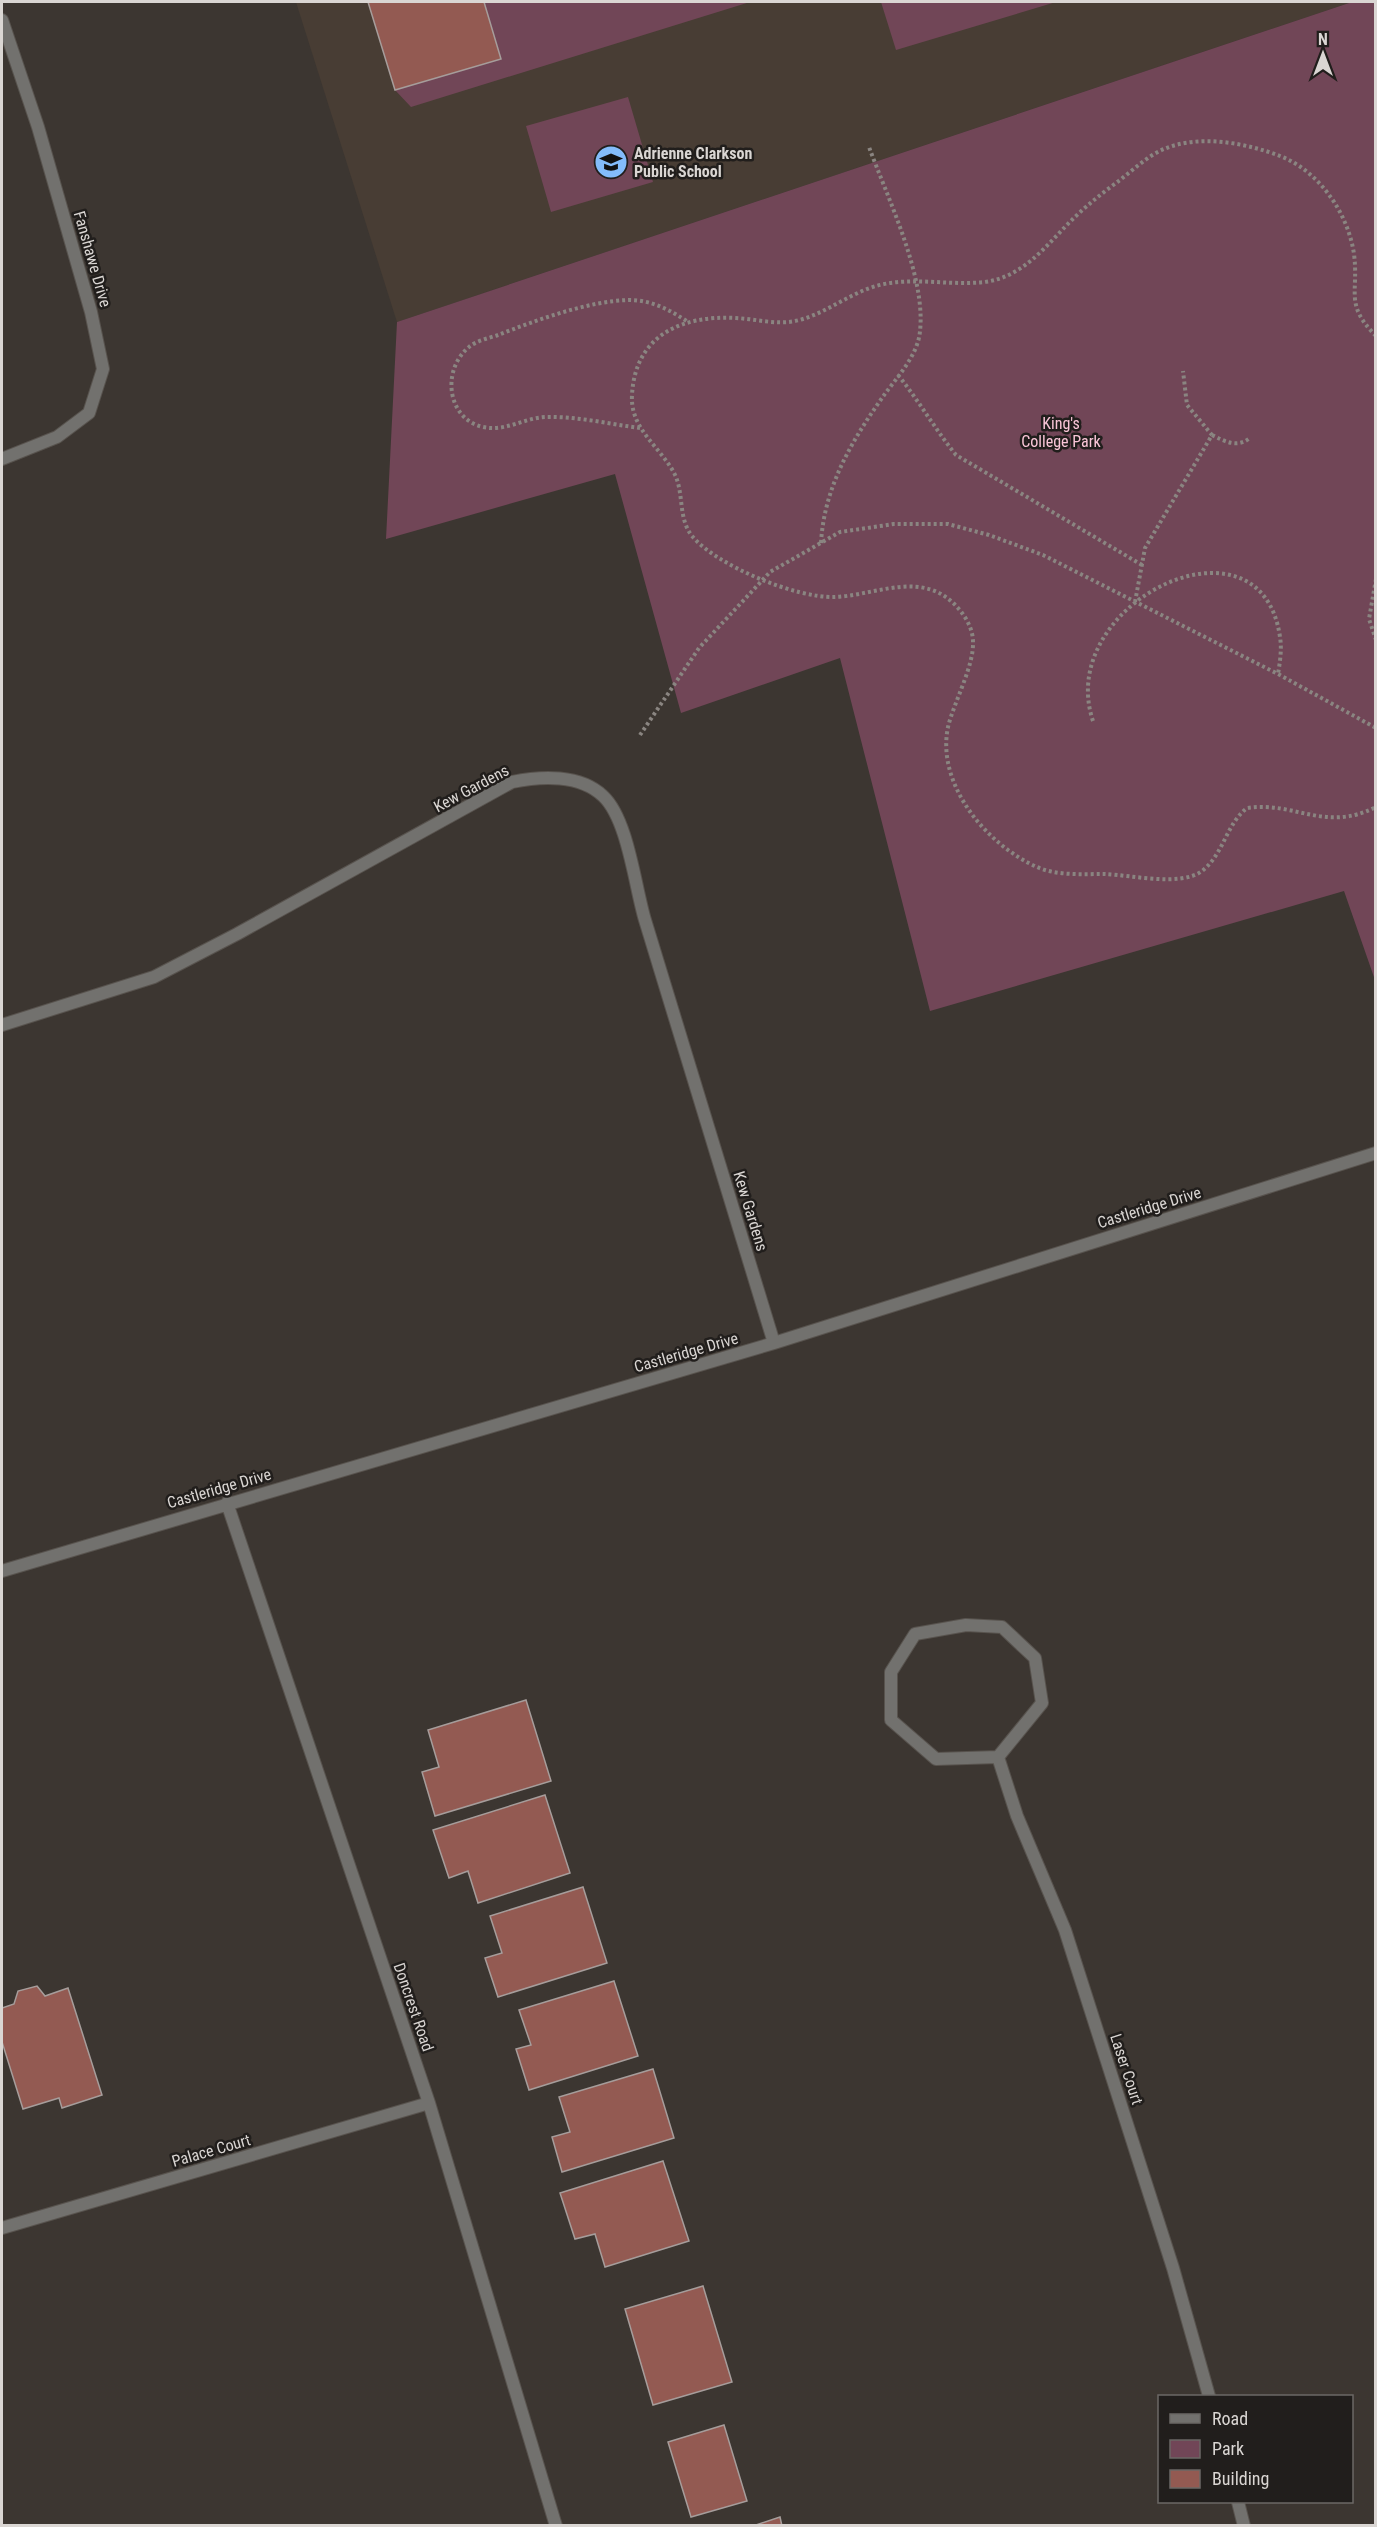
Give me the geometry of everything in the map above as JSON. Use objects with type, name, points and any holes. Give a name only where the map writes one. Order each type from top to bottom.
[{"type":"street","name":"Fanshawe Drive","points":[[2,20],[41,138],[91,312],[103,369],[89,413],[57,437],[2,459]]},
{"type":"street","name":"Kew Gardens","points":[[2,1025],[154,977],[268,917],[512,782],[539,777],[588,786],[604,796],[618,817],[642,910],[774,1343]]},
{"type":"street","name":"Castleridge Drive","points":[[2,1571],[774,1343],[1376,1153]]},
{"type":"street","name":"Doncrest Road","points":[[226,1503],[429,2103],[556,2526]]},
{"type":"street","points":[[966,1625],[1002,1627],[1035,1658],[1042,1703],[998,1757],[936,1760],[891,1720],[891,1672],[915,1634],[966,1625]]},
{"type":"street","name":"Laser Court","points":[[998,1757],[1017,1816],[1065,1930],[1173,2268],[1208,2395]]},
{"type":"street","name":"Palace Court","points":[[2,2228],[429,2103]]},
{"type":"street","points":[[1238,2503],[1244,2526]]},
{"type":"path","points":[[1376,336],[1360,319],[1355,309],[1352,245],[1335,204],[1320,184],[1299,166],[1279,156],[1238,144],[1187,143],[1162,149],[1082,208],[1034,258],[1016,272],[990,281],[960,284],[899,281],[874,286],[798,321],[783,323],[733,318],[689,322],[667,331],[639,358],[631,399],[633,414],[640,428],[675,474],[684,522],[690,534],[719,560],[763,579],[808,594],[832,597],[898,587],[913,587],[939,593],[963,614],[971,630],[973,646],[948,728],[946,747],[950,768],[961,798],[980,824],[1000,844],[1039,868],[1078,874],[1170,879],[1187,877],[1201,872],[1221,850],[1232,824],[1247,808],[1273,808],[1323,818],[1342,818],[1376,807]]},
{"type":"path","points":[[821,543],[828,498],[841,462],[913,354],[920,333],[918,282],[869,147]]},
{"type":"path","points":[[640,428],[542,417],[502,428],[483,427],[466,421],[455,407],[451,389],[453,374],[469,348],[523,325],[572,310],[629,300],[667,308],[689,322]]},
{"type":"path","points":[[1183,371],[1187,405],[1212,435],[1229,443],[1242,444],[1251,438]]},
{"type":"path","points":[[898,375],[924,407],[942,438],[956,455],[1142,565]]},
{"type":"path","points":[[1135,602],[1145,548],[1212,435]]},
{"type":"path","points":[[640,735],[699,648],[770,572],[840,532],[894,524],[948,524],[989,535],[1043,555],[1278,674],[1376,728]]},
{"type":"path","points":[[1093,721],[1088,695],[1094,657],[1106,634],[1135,602],[1167,582],[1195,574],[1214,573],[1247,581],[1265,599],[1276,621],[1281,638],[1278,674]]},
{"type":"path","points":[[1376,579],[1370,619],[1376,640]]},
{"type":"shaded area","name":"Adrienne Clarkson Public School","points":[[296,2],[1352,2],[397,322]]},
{"type":"green space","points":[[484,2],[750,2],[411,107],[395,90],[501,59]]},
{"type":"green space","points":[[881,2],[1056,2],[896,50]]},
{"type":"green space","name":"King's College Park","points":[[1352,2],[1376,2],[1375,980],[1344,891],[930,1011],[840,658],[681,713],[615,474],[386,539],[397,322]]},
{"type":"green space","points":[[628,97],[653,182],[551,212],[526,126]]},
{"type":"building","points":[[368,2],[484,2],[501,59],[395,90]]},
{"type":"building","points":[[526,1700],[551,1781],[435,1816],[422,1772],[439,1767],[428,1730]]},
{"type":"building","points":[[545,1795],[570,1873],[478,1903],[468,1871],[449,1878],[433,1830]]},
{"type":"building","points":[[583,1887],[607,1963],[498,1997],[485,1958],[502,1953],[490,1916]]},
{"type":"building","points":[[614,1981],[638,2056],[529,2090],[516,2049],[531,2045],[519,2010]]},
{"type":"building","points":[[37,1986],[45,1996],[68,1988],[102,2095],[62,2108],[59,2098],[23,2109],[2,2042],[2,2008],[14,2004],[18,1991]]},
{"type":"building","points":[[653,2069],[674,2138],[562,2172],[552,2137],[570,2132],[559,2097]]},
{"type":"building","points":[[663,2161],[689,2241],[605,2267],[595,2234],[575,2239],[560,2193]]},
{"type":"building","points":[[703,2286],[732,2382],[653,2405],[625,2309]]},
{"type":"building","points":[[724,2425],[747,2501],[691,2517],[668,2442]]},
{"type":"building","points":[[780,2517],[782,2526],[753,2526]]},
{"type":"place","name":"Adrienne Clarkson Public School","points":[[611,162]]}]
